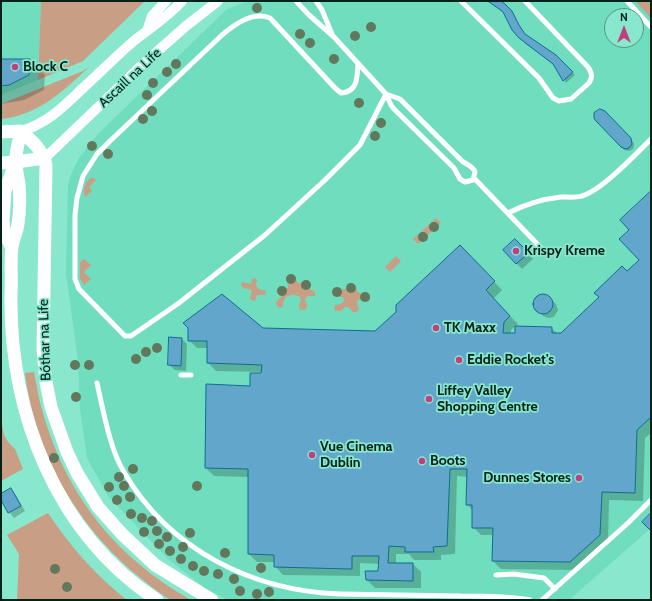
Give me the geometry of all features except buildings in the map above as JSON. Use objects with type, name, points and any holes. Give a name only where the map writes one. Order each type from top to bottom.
[{"type":"street","name":"Ascaill na Life","points":[[148,28],[152,16],[166,1]]},
{"type":"street","name":"Ascaill na Life","points":[[21,131],[40,124],[56,113],[148,28],[164,19],[182,1]]},
{"type":"street","name":"Ascaill na Life","points":[[45,158],[148,60],[186,26],[218,1]]},
{"type":"street","points":[[1,132],[21,131],[36,145],[45,158],[1,163]]},
{"type":"street","name":"Bóthar na Life","points":[[21,131],[17,146],[16,162],[19,186],[18,224],[12,248],[11,312],[16,366],[24,408],[40,454],[58,491],[75,520],[96,546],[124,576],[157,600]]},
{"type":"street","name":"Bóthar na Life","points":[[45,158],[47,172],[43,349],[46,382],[51,407],[66,452],[98,507],[122,534],[155,564],[212,600]]},
{"type":"lane","points":[[296,1],[309,15],[334,37],[386,94],[394,109],[454,168],[462,181],[468,182],[474,178],[475,172],[473,167],[462,161],[400,99],[386,94]]},
{"type":"lane","points":[[316,1],[322,10],[334,37]]},
{"type":"lane","points":[[461,1],[539,78],[553,98],[559,101],[571,100],[589,83],[592,77],[591,73],[588,67],[525,1]]},
{"type":"lane","points":[[627,1],[651,27]]},
{"type":"lane","points":[[358,64],[354,87],[349,92],[341,93],[270,18],[266,16],[252,17],[237,23],[222,35],[97,154],[84,176],[77,198],[75,215],[75,279],[79,289],[125,336],[131,336],[179,303],[265,236],[325,180],[360,145],[386,94]]},
{"type":"lane","points":[[508,213],[522,206],[536,202],[562,197],[582,196],[589,193],[620,169],[651,139]]},
{"type":"lane","points":[[474,178],[543,250]]},
{"type":"lane","points":[[181,375],[191,375]]},
{"type":"lane","points":[[97,383],[107,427],[123,472],[151,511],[180,537],[208,557],[235,571],[270,583],[310,591],[339,594],[472,596],[521,598],[530,600]]},
{"type":"lane","points":[[545,599],[651,500]]},
{"type":"lane","points":[[496,575],[514,574],[544,578],[555,589]]},
{"type":"shaded area","points":[[1,1],[41,1],[38,80],[1,95]]},
{"type":"shaded area","points":[[41,1],[145,1],[83,61],[38,80]]},
{"type":"shaded area","points":[[248,1],[651,1],[651,528],[569,600],[228,600],[205,588],[168,559],[108,496],[87,458],[80,409],[78,361],[66,273],[68,185],[79,158],[98,134],[227,9]]},
{"type":"shaded area","points":[[635,1],[651,1],[651,18],[644,11],[644,8],[642,8]]},
{"type":"shaded area","points":[[90,66],[71,84],[50,100],[27,113],[1,119],[1,104],[83,71]]},
{"type":"shaded area","points":[[91,178],[96,180],[89,187],[92,191],[85,197],[85,187]]},
{"type":"shaded area","points":[[436,218],[441,223],[418,244],[413,239]]},
{"type":"shaded area","points":[[396,256],[401,261],[390,272],[385,267]]},
{"type":"shaded area","points":[[84,259],[91,265],[84,272],[91,279],[84,285],[80,279],[80,262]]},
{"type":"shaded area","points":[[290,275],[295,276],[297,282],[308,282],[310,289],[315,292],[315,296],[308,296],[305,299],[307,305],[306,309],[304,310],[300,310],[299,306],[301,300],[300,297],[296,295],[291,295],[285,298],[282,308],[278,307],[276,304],[281,297],[278,289],[288,288],[288,279]]},
{"type":"shaded area","points":[[255,278],[257,280],[256,286],[260,290],[265,290],[266,292],[265,295],[257,295],[255,301],[251,300],[250,298],[252,291],[243,288],[241,285],[242,282],[251,284],[252,279]]},
{"type":"shaded area","points":[[350,285],[355,286],[361,295],[370,295],[370,300],[368,302],[361,299],[358,300],[357,304],[359,309],[357,312],[353,312],[347,307],[341,311],[334,310],[335,305],[343,303],[344,299],[333,295],[334,289],[343,290]]},
{"type":"shaded area","points":[[34,372],[39,400],[54,447],[82,500],[118,545],[140,565],[164,583],[191,600],[172,600],[133,572],[93,531],[76,507],[61,483],[48,457],[38,430],[30,402],[25,373]]},
{"type":"shaded area","points":[[1,419],[4,435],[15,449],[23,469],[1,481]]},
{"type":"shaded area","points":[[48,513],[84,560],[127,600],[17,600],[19,554],[7,535]]},
{"type":"place","name":"Block C","points":[[15,67]]},
{"type":"place","name":"Krispy Kreme","points":[[516,251]]},
{"type":"place","name":"TK Maxx","points":[[436,328]]},
{"type":"place","name":"Eddie Rocket's","points":[[459,360]]},
{"type":"place","name":"Liffey Valley Shopping Centre","points":[[429,399]]},
{"type":"place","name":"Vue Cinema Dublin","points":[[312,455]]},
{"type":"place","name":"Boots","points":[[422,461]]},
{"type":"place","name":"Dunnes Stores","points":[[579,478]]}]
